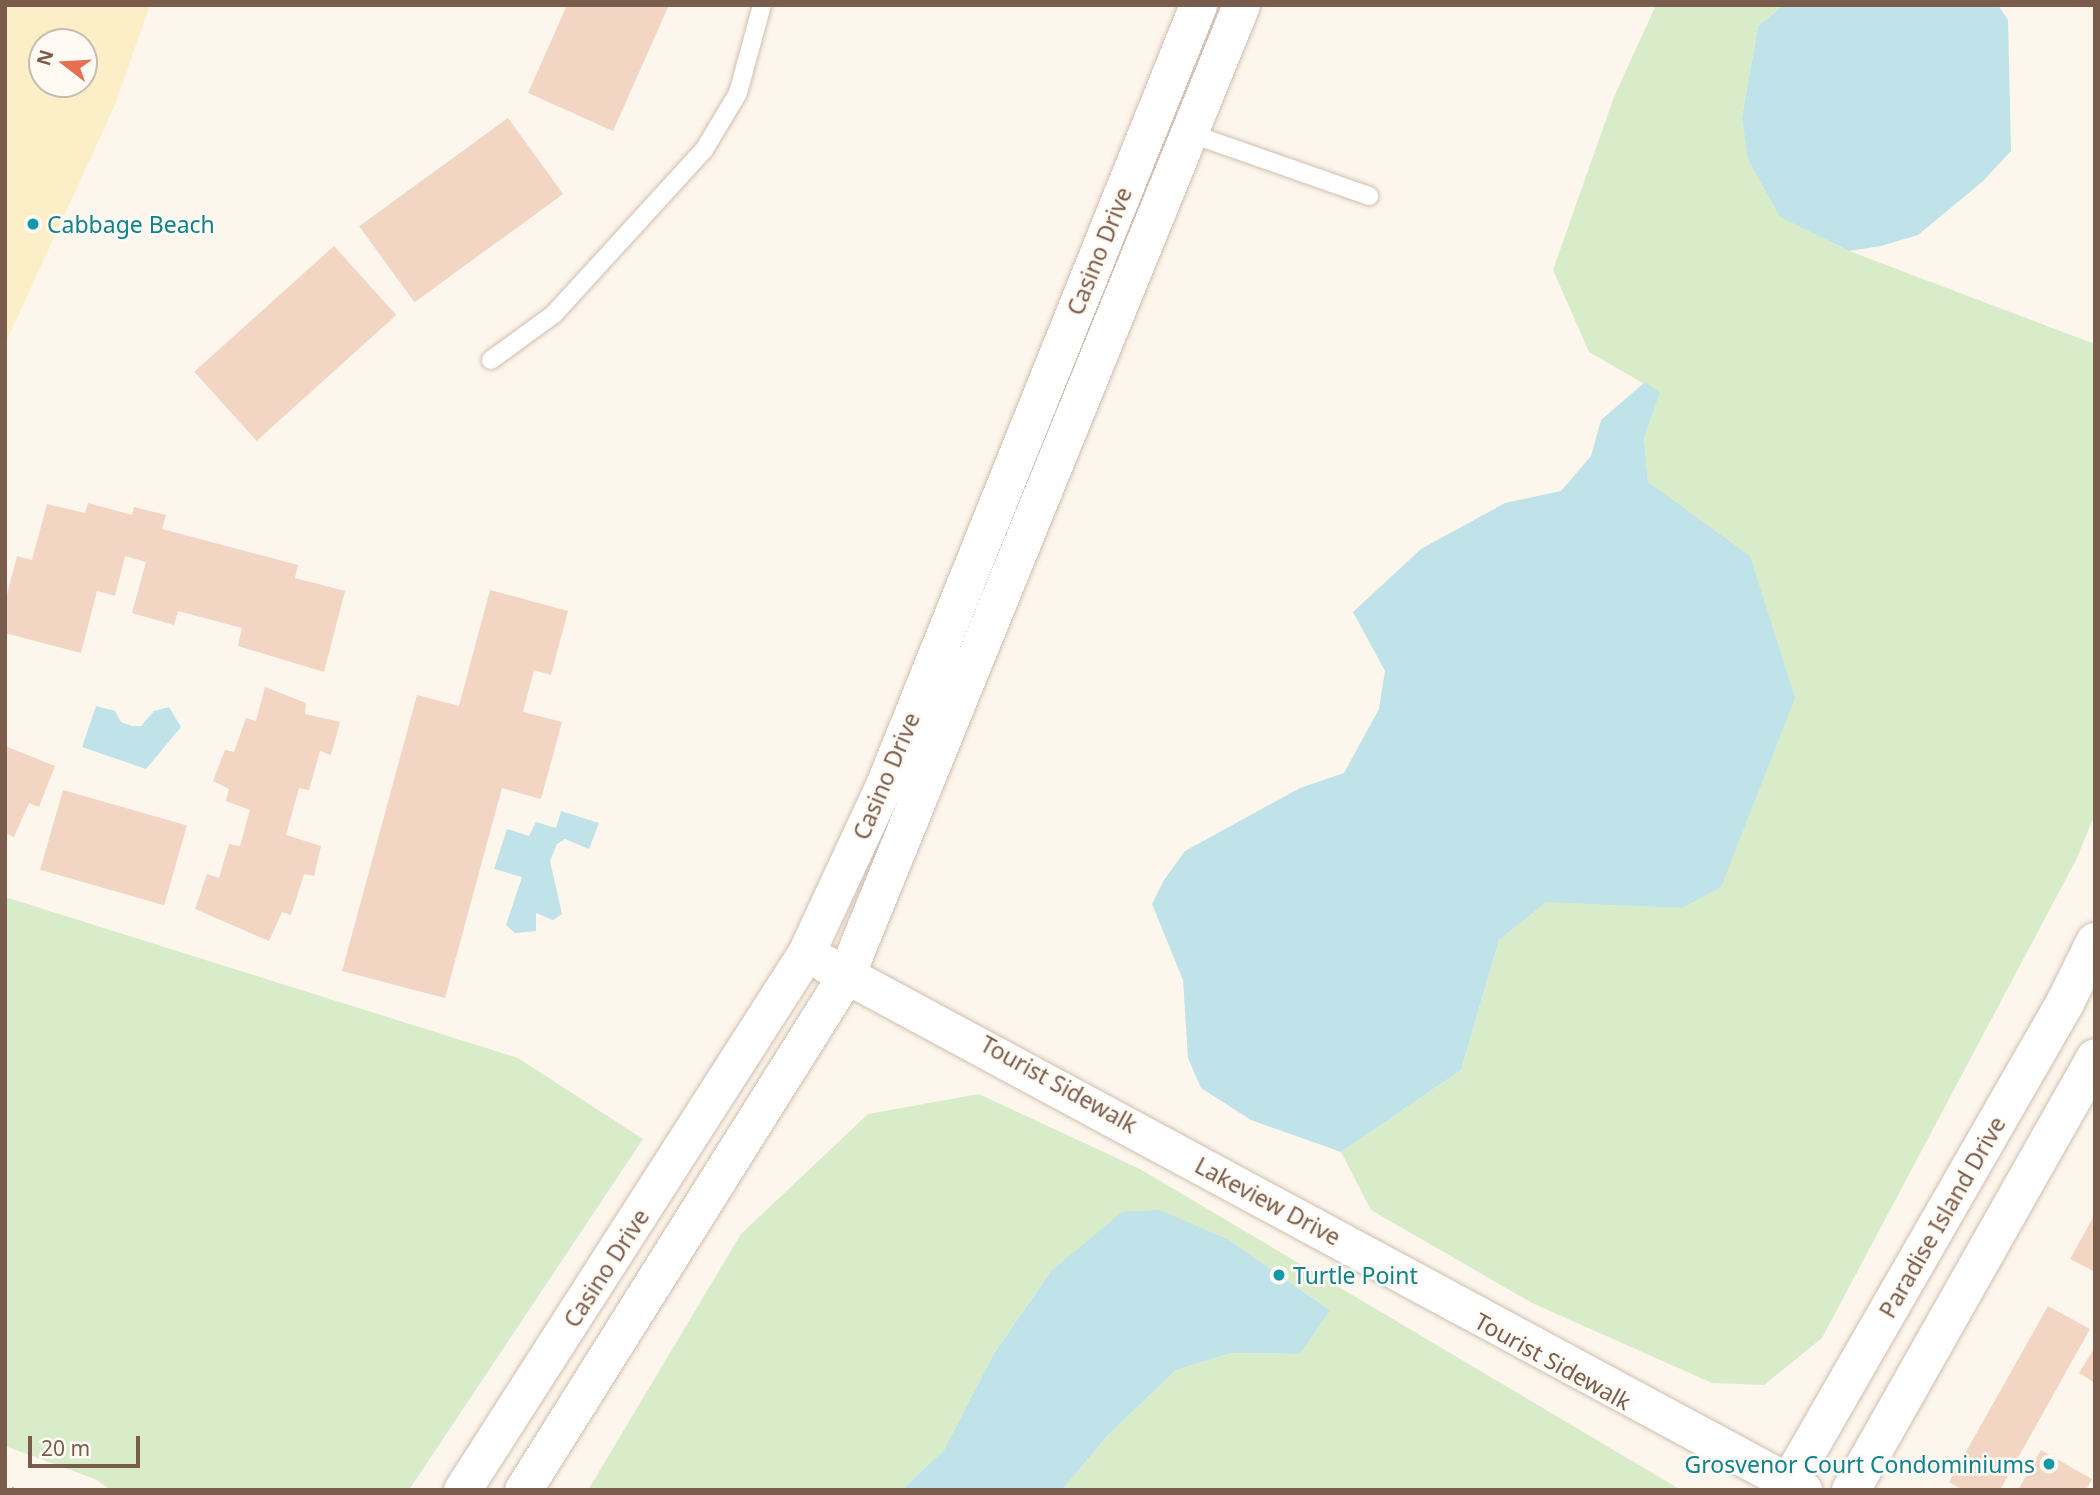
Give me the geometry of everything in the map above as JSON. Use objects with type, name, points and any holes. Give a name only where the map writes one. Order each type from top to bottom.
[{"type":"street","name":"Casino Drive","points":[[462,1490],[806,953],[884,785],[1198,5]]},
{"type":"street","name":"Casino Drive","points":[[523,1490],[846,975],[1241,5]]},
{"type":"street","name":"Lakeview Drive","points":[[806,953],[1792,1487]]},
{"type":"street","name":"Paradise Island Drive","points":[[1792,1487],[2092,956]]},
{"type":"street","points":[[1852,1490],[2095,1058]]},
{"type":"lane","points":[[491,360],[554,314],[704,150],[738,93],[762,5]]},
{"type":"lane","points":[[1189,133],[1369,196]]},
{"type":"path","points":[[5,1486],[16,1490]]},
{"type":"green space","points":[[1656,5],[1784,5],[1758,26],[1742,117],[1780,217],[1849,251],[2095,344],[2095,814],[2076,860],[1822,1338],[1764,1385],[1712,1383],[1532,1303],[1371,1210],[1341,1152],[1461,1070],[1499,940],[1546,901],[1682,908],[1644,436],[1660,393],[1589,352],[1553,270],[1614,97]]},
{"type":"green space","points":[[5,897],[518,1058],[643,1139],[409,1490],[111,1490],[95,1479],[5,1446]]},
{"type":"green space","points":[[979,1094],[1140,1169],[1681,1490],[1062,1490],[1109,1434],[1176,1370],[1231,1353],[1300,1354],[1329,1309],[1229,1240],[1051,1271],[993,1355],[944,1450],[902,1490],[588,1490],[741,1234],[868,1114]]},
{"type":"sand","name":"Cabbage Beach","points":[[5,5],[150,5],[115,105],[5,344]]},
{"type":"water","points":[[1784,5],[1998,5],[2008,20],[2011,151],[1982,182],[1918,235],[1881,246],[1849,251],[1780,217],[1748,159],[1742,117],[1758,26]]},
{"type":"water","points":[[1645,382],[1660,393],[1644,437],[1648,482],[1750,556],[1795,698],[1721,887],[1682,908],[1546,902],[1499,940],[1461,1070],[1341,1152],[1251,1120],[1201,1088],[1188,1058],[1183,980],[1152,904],[1164,880],[1185,851],[1300,788],[1344,773],[1379,709],[1385,671],[1353,612],[1421,549],[1505,503],[1561,491],[1591,456],[1601,420]]},
{"type":"water","points":[[96,706],[115,711],[121,722],[132,726],[141,726],[154,711],[169,707],[181,727],[146,769],[82,747]]},
{"type":"water","points":[[561,811],[599,823],[589,849],[565,839],[557,844],[550,861],[562,914],[553,920],[536,913],[536,931],[515,933],[506,925],[522,877],[494,869],[507,829],[529,836],[536,822],[556,828]]},
{"type":"water","points":[[1160,1210],[1229,1240],[1330,1310],[1300,1354],[1231,1353],[1176,1370],[1109,1434],[1062,1490],[902,1490],[944,1450],[993,1355],[1051,1271],[1122,1212]]},
{"type":"building","points":[[567,5],[669,5],[613,131],[528,93]]},
{"type":"building","points":[[508,118],[563,194],[414,302],[359,226]]},
{"type":"building","points":[[334,246],[396,315],[257,441],[194,372]]},
{"type":"building","points":[[88,503],[132,515],[134,507],[166,515],[162,529],[298,565],[295,578],[345,591],[324,672],[238,646],[242,628],[178,611],[174,625],[132,613],[146,562],[125,556],[115,596],[97,591],[81,653],[5,633],[5,602],[17,556],[32,560],[47,504],[85,513]]},
{"type":"building","points":[[490,590],[568,611],[551,675],[534,670],[523,712],[562,722],[541,799],[502,788],[445,998],[342,971],[417,695],[459,706]]},
{"type":"building","points":[[265,687],[306,703],[305,714],[340,722],[331,755],[320,751],[309,790],[299,788],[286,835],[321,846],[314,876],[304,874],[291,915],[282,912],[269,941],[195,909],[207,874],[219,878],[229,844],[240,846],[250,810],[226,801],[229,789],[213,781],[225,750],[234,752],[246,718],[256,721]]},
{"type":"building","points":[[5,746],[55,766],[39,807],[29,803],[14,837],[5,833]]},
{"type":"building","points":[[63,790],[187,826],[164,905],[40,870]]},
{"type":"building","points":[[2095,1214],[2095,1272],[2070,1259]]},
{"type":"building","points":[[2048,1306],[2090,1329],[2000,1490],[1963,1490],[1949,1482]]},
{"type":"building","points":[[2095,1347],[2095,1383],[2079,1373]]},
{"type":"building","name":"Grosvenor Court Condominiums","points":[[2041,1450],[2092,1479],[2086,1490],[2018,1490]]},
{"type":"place","name":"Cabbage Beach","points":[[33,224]]},
{"type":"place","name":"Turtle Point","points":[[1279,1275]]},
{"type":"place","name":"Grosvenor Court Condominiums","points":[[2049,1464]]}]
